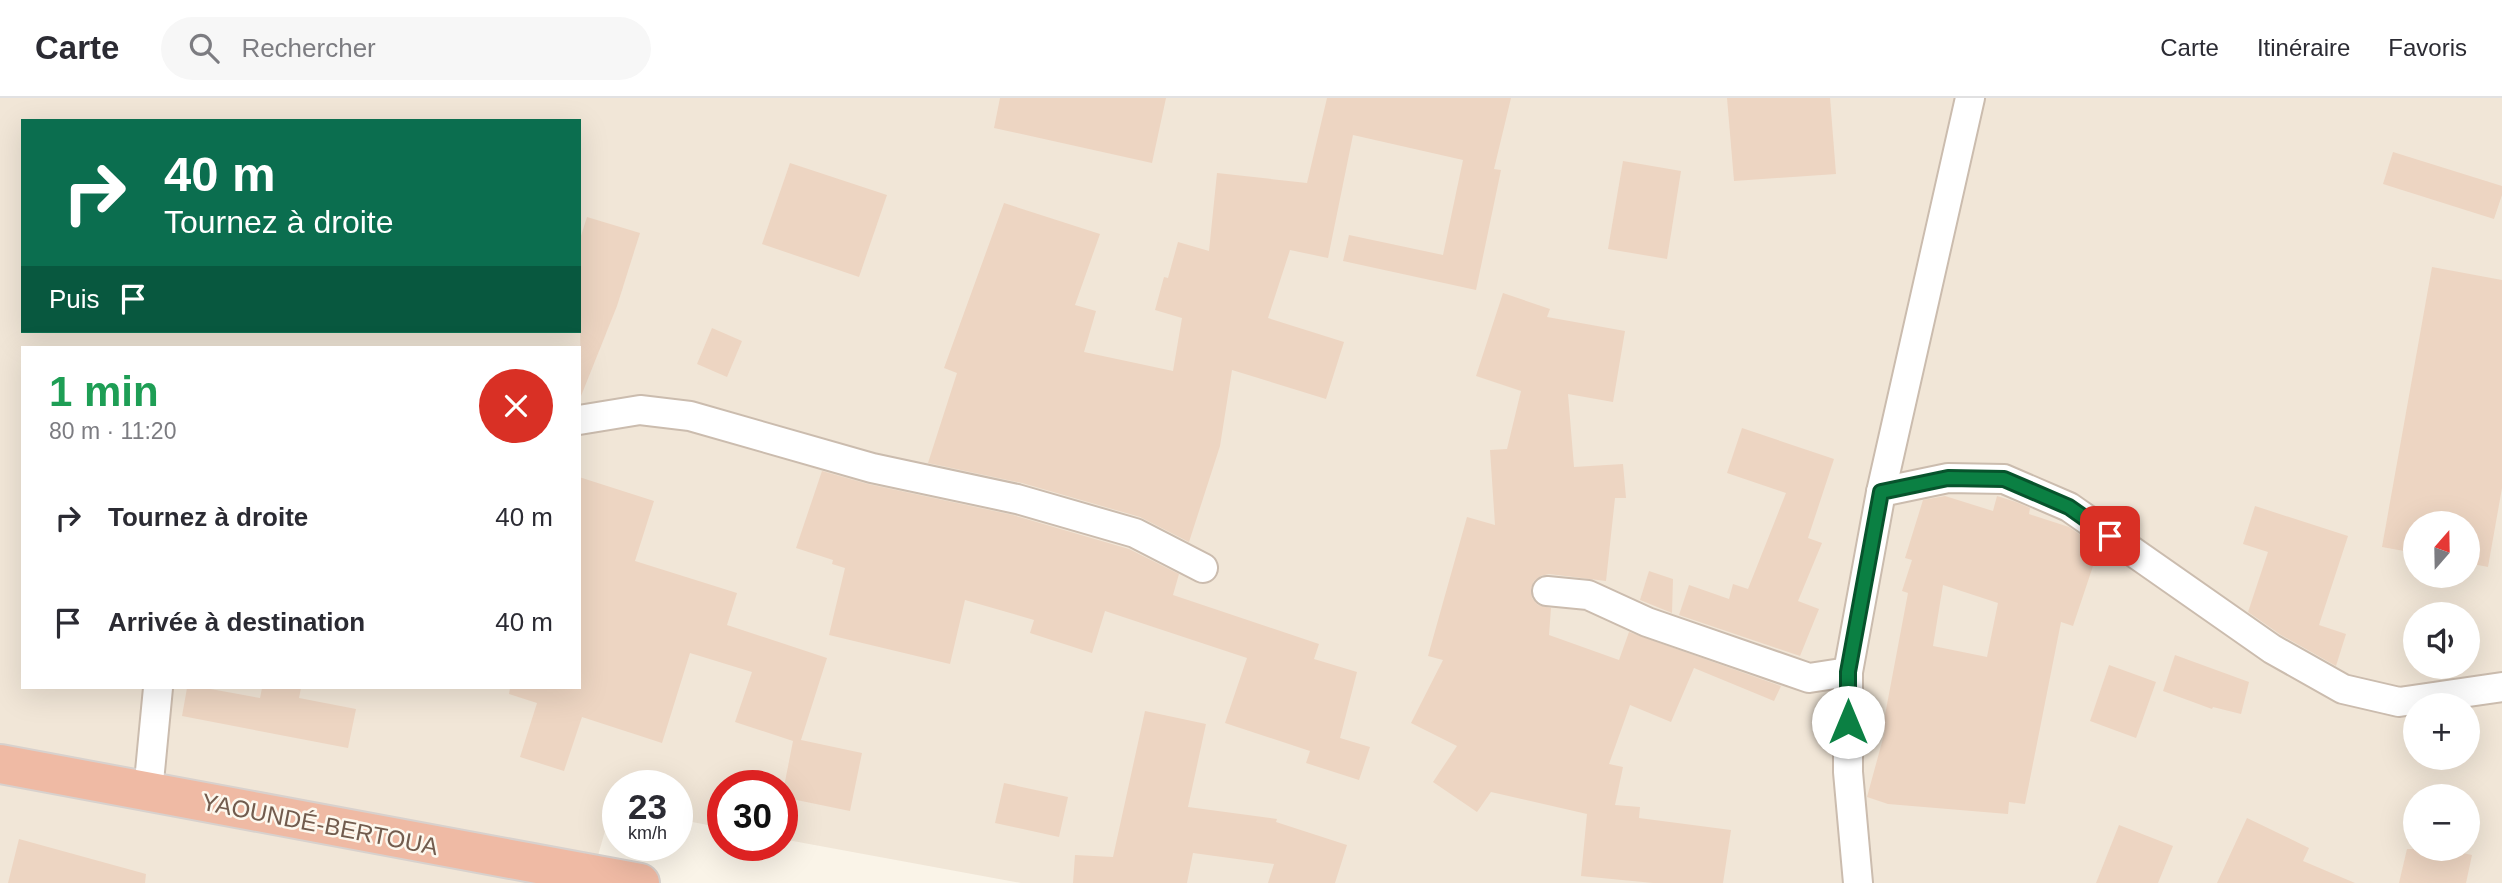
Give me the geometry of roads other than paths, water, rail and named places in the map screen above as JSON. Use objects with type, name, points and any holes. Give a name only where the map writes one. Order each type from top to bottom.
[{"type":"highway","name":"YAOUNDÉ-BERTOUA","points":[[0,764],[563,877],[640,883]]},
{"type":"street","points":[[1858,883],[1848,772],[1848,672],[1881,492],[1970,98]]},
{"type":"street","points":[[581,420],[640,410],[690,416],[872,468],[1017,499],[1135,533],[1203,568]]},
{"type":"street","points":[[1881,492],[1948,478],[2004,479],[2069,507],[2272,649],[2343,689],[2399,702],[2502,687]]},
{"type":"street","points":[[1547,591],[1588,596],[1647,622],[1809,678],[1848,672]]},
{"type":"street","points":[[148,792],[158,689]]}]
